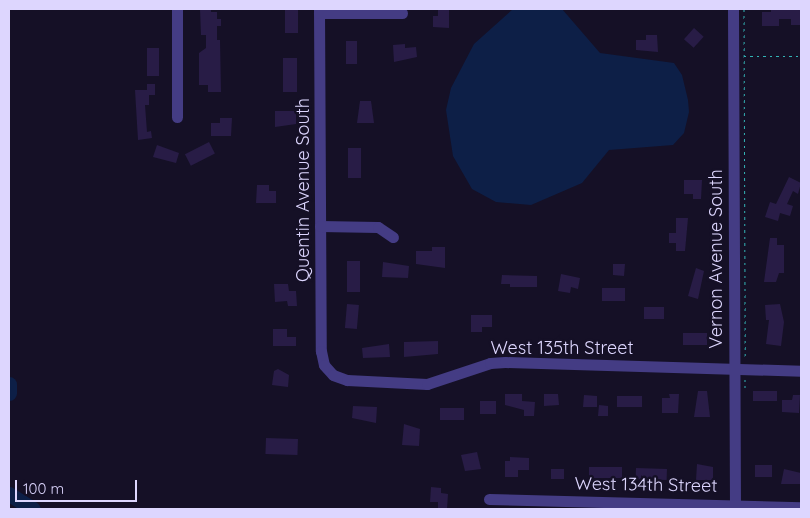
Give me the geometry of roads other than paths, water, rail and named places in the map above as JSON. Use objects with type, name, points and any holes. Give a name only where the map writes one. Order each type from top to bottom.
[{"type":"street","points":[[177,9],[177,117]]},
{"type":"street","name":"Vernon Avenue South","points":[[733,9],[739,56],[739,368],[735,507]]},
{"type":"street","points":[[319,11],[402,14]]},
{"type":"street","name":"Quentin Avenue South","points":[[319,11],[321,351],[328,370]]},
{"type":"street","points":[[320,226],[378,227],[393,237]]},
{"type":"street","name":"West 135th Street","points":[[328,370],[347,380],[427,384],[490,363],[505,362],[801,371]]},
{"type":"street","name":"West 134th Street","points":[[489,499],[735,507],[801,507]]},
{"type":"water","points":[[513,9],[562,9],[600,53],[674,63],[682,75],[688,100],[689,112],[684,133],[673,145],[609,150],[582,183],[531,205],[496,202],[472,189],[453,156],[446,110],[451,88],[474,44]]},
{"type":"waterway","points":[[9,384],[9,393]]},
{"type":"waterway","points":[[9,494],[33,509]]}]
